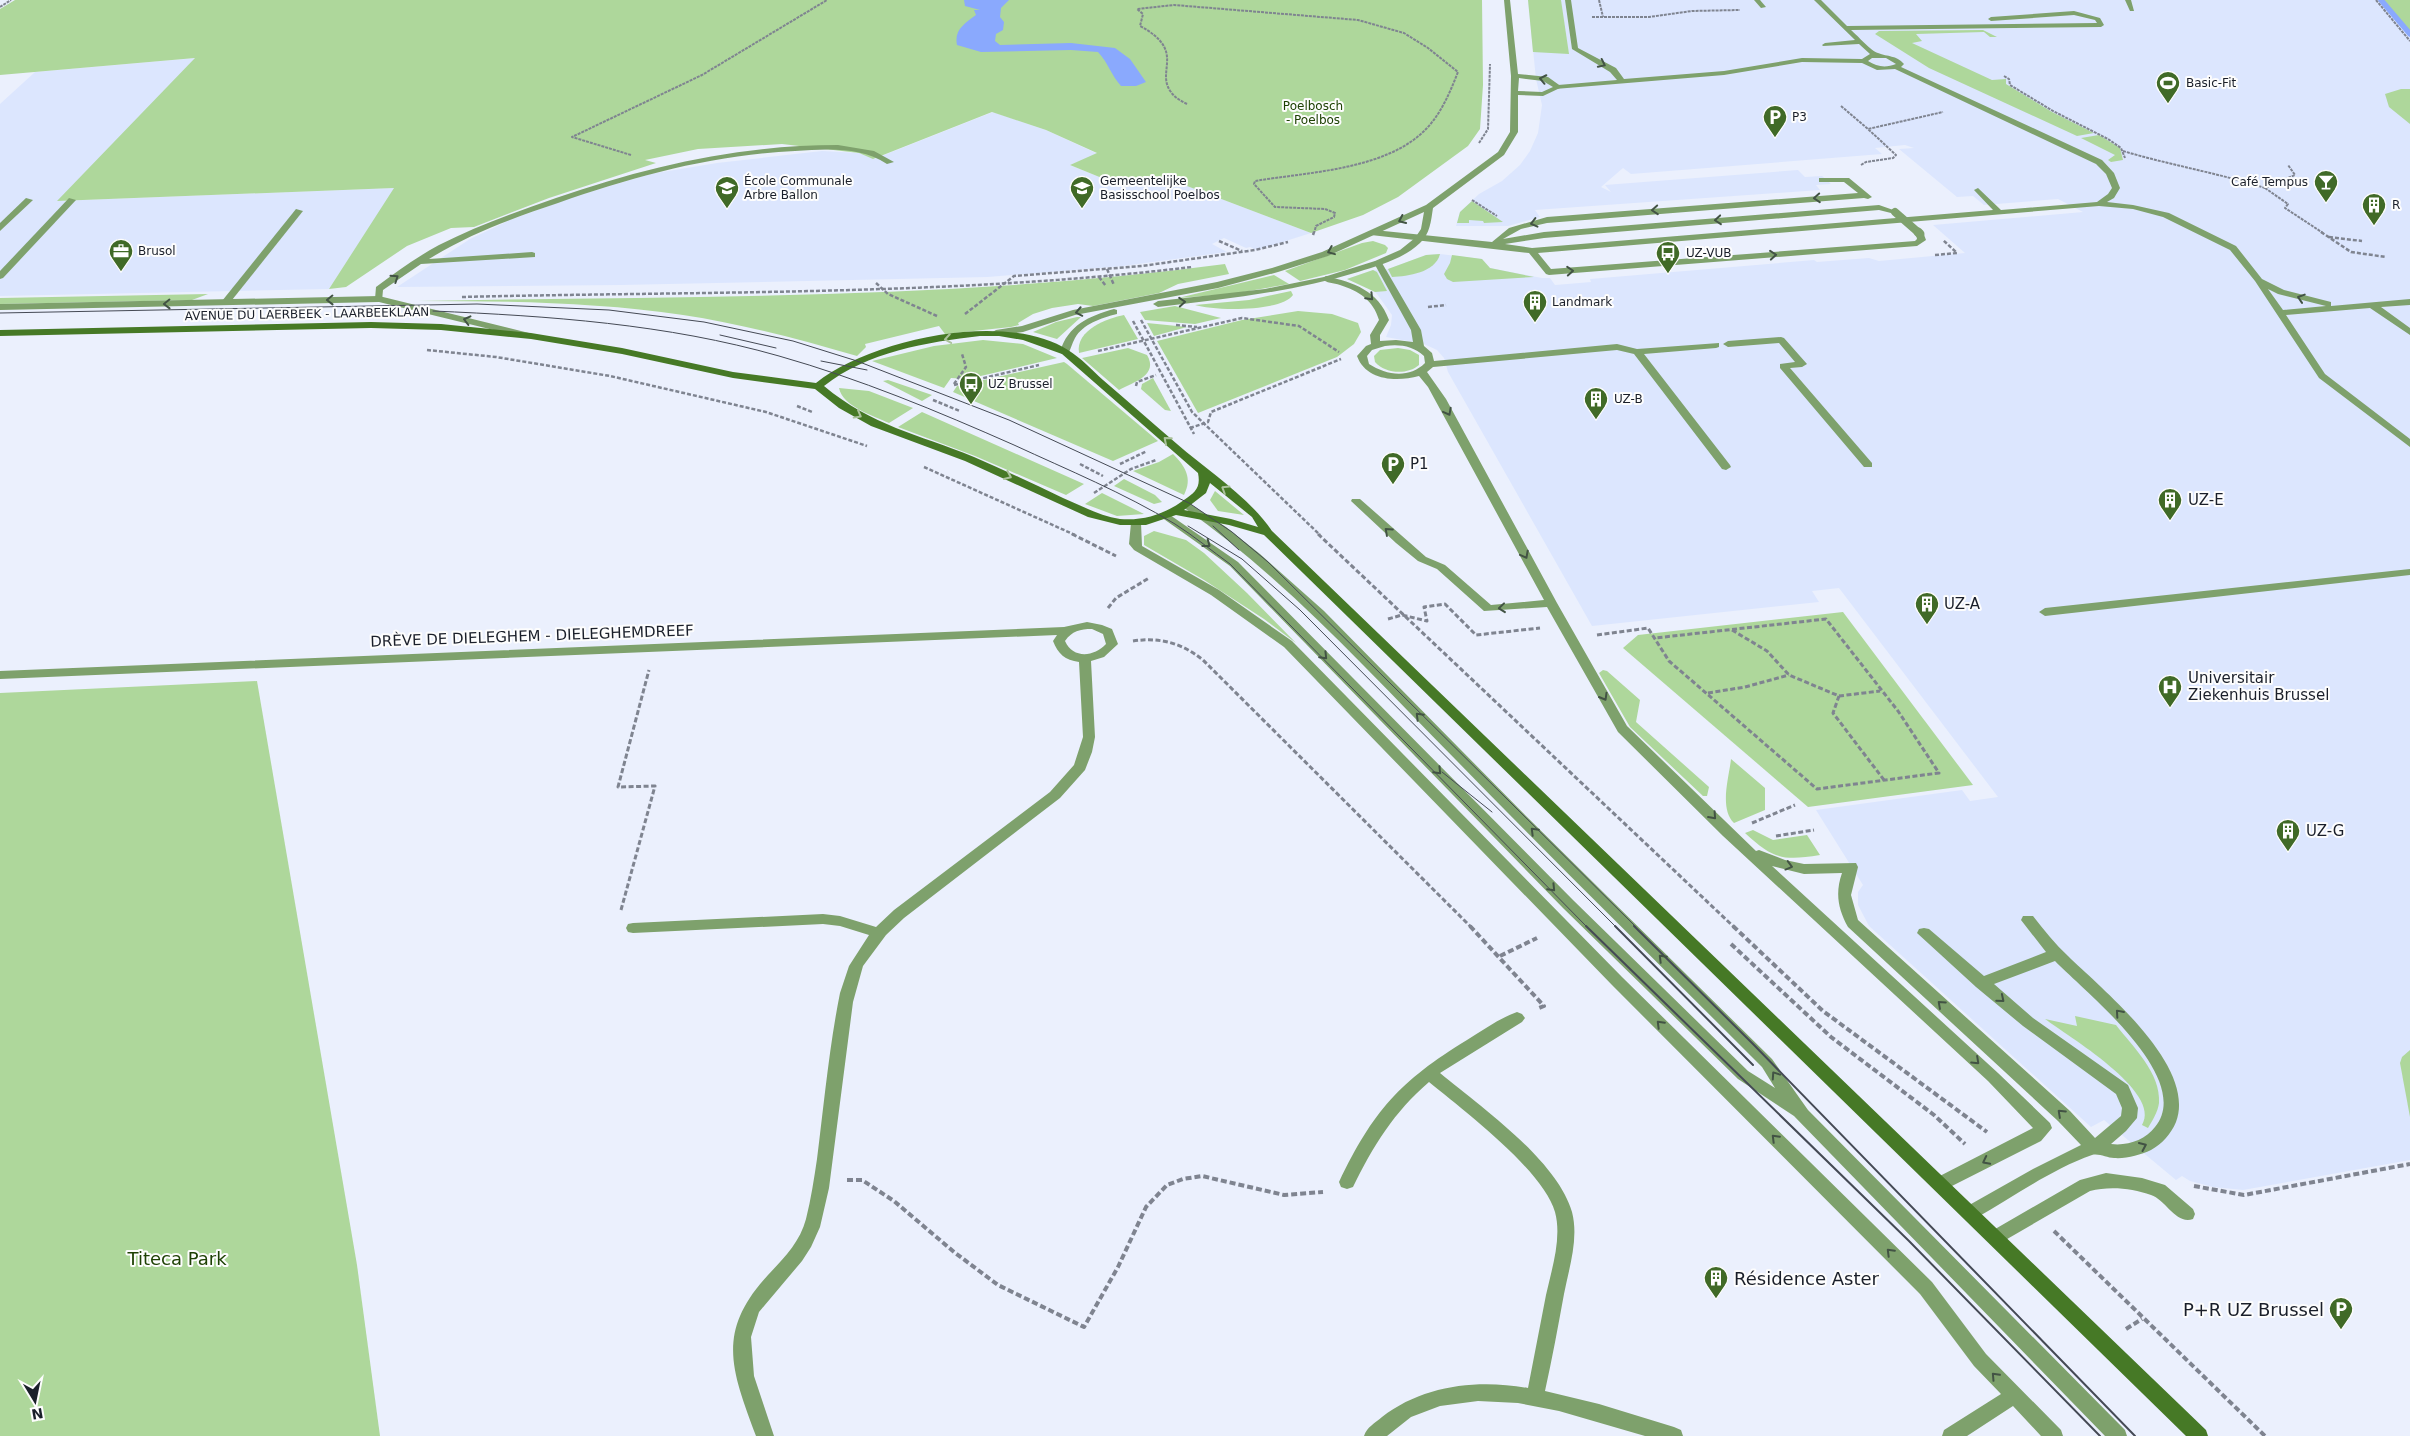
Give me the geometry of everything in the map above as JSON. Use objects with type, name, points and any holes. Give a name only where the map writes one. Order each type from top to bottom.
[{"type":"street","points":[[1069,354],[1068,339],[1084,323],[1123,307],[1218,285],[1325,254],[1429,207],[1501,153],[1514,132],[1515,76],[1506,0]]},
{"type":"street","points":[[1568,0],[1574,49],[1613,70],[1622,82]]},
{"type":"street","points":[[1757,0],[1762,7]]},
{"type":"street","points":[[1817,0],[1877,56]]},
{"type":"street","points":[[2128,0],[2132,10]]},
{"type":"street","points":[[1845,28],[2101,24],[2098,20],[2074,13],[1991,19]]},
{"type":"street","points":[[1824,45],[1862,42]]},
{"type":"street","points":[[1864,60],[1870,56],[1897,60],[1900,64],[1896,67]]},
{"type":"street","points":[[1514,93],[1543,94],[1558,87],[1724,73],[1802,60],[1864,60],[1874,66],[1896,67],[2099,162],[2110,173],[2116,188],[2111,196],[2099,204]]},
{"type":"street","points":[[1515,76],[1545,78],[1558,87]]},
{"type":"street","points":[[379,299],[380,289],[419,262],[474,231],[612,180],[665,166],[760,151],[822,148],[864,150],[883,156],[890,162]]},
{"type":"street","points":[[1822,180],[1846,180],[1879,207]]},
{"type":"street","points":[[1978,190],[1999,212]]},
{"type":"street","points":[[1495,244],[1501,235],[1533,222],[1547,220],[1865,194]]},
{"type":"street","points":[[0,228],[29,200]]},
{"type":"street","points":[[0,276],[72,200]]},
{"type":"street","points":[[1374,233],[1418,240],[1495,244],[1532,251],[2099,204],[2117,212],[2190,226],[2233,248],[2258,280],[2322,376],[2410,444]]},
{"type":"street","points":[[1268,532],[1250,526],[1206,517],[1170,515],[1136,523],[1106,519],[1074,507],[969,459],[874,424],[842,406],[818,386],[834,373],[867,357],[938,340],[1023,330],[1061,316],[1123,307],[1245,296],[1326,279],[1378,263],[1403,252],[1418,240],[1425,229],[1429,207]]},
{"type":"street","points":[[1495,244],[1544,235],[1879,207],[1895,212],[1920,234],[1922,240],[1917,243],[1549,272],[1532,251]]},
{"type":"street","points":[[225,303],[299,211]]},
{"type":"street","points":[[419,262],[532,255]]},
{"type":"street","points":[[1378,263],[1416,330],[1419,347]]},
{"type":"street","points":[[1326,279],[1356,287],[1372,298],[1382,312],[1384,320],[1376,335],[1376,345]]},
{"type":"street","points":[[2258,280],[2281,292],[2311,302],[2348,307]]},
{"type":"street","name":"AVENUE DU LAERBEEK - LAARBEEKLAAN","points":[[0,307],[379,299],[531,336]]},
{"type":"street","points":[[2279,313],[2410,302]]},
{"type":"street","points":[[2373,306],[2410,332]]},
{"type":"street","name":"AVENUE DU LAERBEEK - LAARBEEKLAAN","points":[[0,333],[372,325],[441,327],[531,336],[622,351],[733,375],[818,386]]},
{"type":"street","points":[[996,333],[1038,341],[1069,354],[1178,450],[1256,515],[1268,532],[2199,1436]]},
{"type":"street","points":[[1728,344],[1781,340],[1802,364],[1783,366],[1868,465]]},
{"type":"street","points":[[1716,345],[1637,352],[1617,347],[1426,368],[1395,376],[1370,369],[1362,360],[1362,356],[1376,345],[1402,342],[1419,347],[1429,355],[1426,368],[1432,385],[1622,729],[1748,850],[2039,1121],[2044,1128],[2041,1133],[1940,1184]]},
{"type":"street","points":[[1637,352],[1726,467]]},
{"type":"street","points":[[1170,515],[1187,505],[1202,491],[1204,472]]},
{"type":"street","points":[[1356,501],[1422,559],[1441,567],[1488,609],[1551,603]]},
{"type":"street","points":[[1187,505],[1230,533],[1265,563],[1338,634],[1767,1063],[1802,1115],[2118,1436]]},
{"type":"street","points":[[1170,515],[1234,564],[1568,904],[1743,1075],[1802,1115]]},
{"type":"street","points":[[1136,523],[1134,544],[1138,548],[1200,584],[1288,644],[1617,981],[1926,1288],[1980,1360],[2054,1436]]},
{"type":"street","points":[[2045,612],[2410,572]]},
{"type":"street","name":"DRÈVE DE DIELEGHEM - DIELEGHEMDREEF","points":[[0,675],[1066,631],[1079,626],[1095,626]]},
{"type":"street","points":[[1066,631],[1060,641],[1064,651],[1085,658],[1099,655],[1112,644],[1111,636],[1095,626]]},
{"type":"street","points":[[765,1436],[741,1362],[742,1336],[749,1312],[762,1292],[798,1253],[812,1229],[820,1188],[849,987],[855,967],[865,949],[878,933],[899,914],[1055,795],[1080,767],[1089,737],[1085,658]]},
{"type":"street","points":[[1748,850],[1774,862],[1812,871],[1851,867],[1843,885],[1847,912],[1853,923],[2064,1116],[2096,1148],[2128,1152],[2155,1141],[2166,1127],[2172,1110],[2171,1092],[2166,1078],[2122,1016],[2104,996],[2057,954],[2028,920]]},
{"type":"street","points":[[633,928],[823,919],[840,921],[878,933]]},
{"type":"street","points":[[1924,933],[2028,1022],[2122,1090],[2130,1108],[2129,1118],[2096,1148],[2062,1162],[1970,1213]]},
{"type":"street","points":[[1981,983],[2057,954]]},
{"type":"street","points":[[1347,1182],[1378,1124],[1391,1108],[1429,1073],[1472,1044],[1517,1018]]},
{"type":"street","points":[[1429,1073],[1520,1152],[1551,1189],[1563,1212],[1566,1238],[1535,1398]]},
{"type":"street","points":[[1996,1237],[2086,1185],[2106,1180],[2142,1184],[2159,1190],[2187,1214]]},
{"type":"street","points":[[1373,1436],[1382,1426],[1408,1409],[1439,1397],[1474,1391],[1535,1398],[1590,1410],[1674,1436]]},
{"type":"street","points":[[1951,1436],[2013,1396]]},
{"type":"path","points":[[0,7],[11,0]]},
{"type":"path","points":[[665,166],[572,137],[702,75],[826,0]]},
{"type":"path","points":[[1599,0],[1603,17]]},
{"type":"path","points":[[2376,0],[2410,40]]},
{"type":"path","points":[[1155,2],[1136,9],[1143,14],[1140,26],[1154,34],[1166,49],[1168,87],[1177,99],[1187,104]]},
{"type":"path","points":[[1164,2],[1182,2],[1247,12],[1352,18],[1396,30],[1432,52],[1458,72],[1452,94],[1434,124],[1409,145],[1364,162],[1255,181],[1254,184],[1275,207],[1317,208],[1335,213],[1334,217],[1316,226],[1313,235]]},
{"type":"path","points":[[1571,17],[1649,18],[1692,11],[1753,10],[1762,7]]},
{"type":"path","points":[[1475,148],[1488,129],[1490,57]]},
{"type":"path","points":[[1493,64],[1494,83]]},
{"type":"path","points":[[1841,106],[1896,154],[1894,158],[1866,162],[1861,165],[1865,172]]},
{"type":"path","points":[[1868,129],[1950,110]]},
{"type":"path","points":[[1480,148],[1494,120]]},
{"type":"path","points":[[2123,151],[2170,165],[2223,175],[2265,188],[2288,204],[2285,208],[2351,252],[2386,257]]},
{"type":"path","points":[[2265,188],[2295,175],[2288,165]]},
{"type":"path","points":[[1469,198],[1499,218]]},
{"type":"path","points":[[1304,237],[1323,232]]},
{"type":"path","points":[[2328,237],[2362,241]]},
{"type":"path","points":[[958,319],[1014,276],[1107,269],[1242,252],[1295,240]]},
{"type":"path","points":[[1219,241],[1242,252]]},
{"type":"path","points":[[454,297],[879,289],[1004,284],[1099,277],[1196,266]]},
{"type":"path","points":[[1107,269],[1109,276]]},
{"type":"path","points":[[1074,507],[1131,469],[1197,441],[1192,428],[1144,341],[1123,307],[1099,277]]},
{"type":"path","points":[[876,283],[879,289],[937,316]]},
{"type":"path","points":[[1137,313],[1192,412],[1202,424],[1823,1011],[1992,1136]]},
{"type":"path","points":[[961,351],[966,366],[954,385],[1069,354],[1144,341],[1242,318],[1299,326],[1337,349],[1344,358],[1211,412],[1208,422],[1186,429]]},
{"type":"path","points":[[425,350],[496,357],[610,376],[766,412],[872,448]]},
{"type":"path","points":[[1135,387],[1137,382],[1156,375]]},
{"type":"path","points":[[933,400],[960,411]]},
{"type":"path","points":[[794,405],[820,414]]},
{"type":"path","points":[[1120,464],[1153,448]]},
{"type":"path","points":[[1080,464],[1103,476]]},
{"type":"path","points":[[920,466],[1055,525],[1122,559]]},
{"type":"path","points":[[1095,626],[1116,598],[1152,577],[1145,572]]},
{"type":"path","points":[[1392,626],[1385,620],[1402,615],[1427,620],[1424,607],[1445,604],[1476,635],[1564,626]]},
{"type":"path","points":[[1597,634],[1648,628],[1669,661],[1816,789],[1939,773],[1898,711],[1826,619],[1655,638]]},
{"type":"path","points":[[1731,630],[1767,651],[1790,675],[1839,696],[1881,691]]},
{"type":"path","points":[[1109,648],[1122,643],[1154,638],[1182,645],[1194,652],[1500,956],[1544,1006],[1517,1018]]},
{"type":"path","points":[[633,928],[615,929],[654,786],[618,787],[655,648]]},
{"type":"path","points":[[1708,693],[1745,687],[1790,675]]},
{"type":"path","points":[[1839,696],[1833,712],[1884,780]]},
{"type":"path","points":[[1745,826],[1795,805]]},
{"type":"path","points":[[1751,824],[1757,828]]},
{"type":"path","points":[[1772,836],[1814,830]]},
{"type":"path","points":[[1500,956],[1537,938]]},
{"type":"path","points":[[1723,938],[1831,1038],[1934,1115],[1984,1162]]},
{"type":"path","points":[[2168,1198],[2188,1184],[2244,1195],[2410,1164]]},
{"type":"path","points":[[862,1180],[894,1201],[954,1252],[998,1285],[1084,1327],[1117,1267],[1141,1210],[1153,1197],[1176,1181],[1189,1176],[1214,1177],[1284,1195],[1303,1195],[1342,1189],[1347,1182]]},
{"type":"path","points":[[2037,1214],[2264,1436]]},
{"type":"shaded area","name":"Universitair Ziekenhuis Brussel","points":[[1528,0],[2381,0],[2410,34],[2410,1160],[2243,1190],[2213,1187],[2190,1181],[2182,1176],[2176,1180],[2104,1120],[2091,1127],[1869,926],[1858,905],[1858,892],[1863,885],[1816,810],[1962,790],[1970,801],[1998,797],[1839,588],[1812,591],[1819,602],[1592,626],[1448,372],[1444,358],[1437,350],[1424,344],[1386,337],[1391,325],[1392,315],[1377,294],[1370,288],[1347,279],[1373,270],[1388,269],[1426,255],[1440,254],[1482,259],[1490,268],[1550,278],[1555,285],[1591,282],[1590,279],[1814,260],[1817,262],[1869,258],[1879,261],[1965,253],[1933,225],[2083,212],[2058,199],[1984,205],[1973,196],[1957,197],[1899,149],[1914,148],[1905,145],[1875,148],[1882,154],[1631,174],[1623,168],[1601,187],[1611,192],[1605,185],[1798,170],[1805,177],[1822,176],[1831,184],[1816,185],[1820,190],[1535,210],[1540,217],[1508,226],[1456,226],[1460,212],[1479,194],[1502,181],[1520,165],[1530,151],[1538,133],[1542,105],[1536,79]]},
{"type":"shaded area","points":[[196,58],[58,201],[395,188],[329,289],[0,296],[0,104],[35,72]]},
{"type":"shaded area","points":[[993,112],[1046,130],[1098,154],[1070,165],[1119,185],[1187,186],[1311,233],[1257,250],[1250,247],[1246,248],[1224,238],[1212,244],[1227,252],[1123,266],[988,277],[621,285],[397,287],[470,239],[510,220],[570,198],[650,174],[717,163],[822,151],[859,153],[874,159]]},
{"type":"green space","name":"Poelbosch - Poelbos","points":[[15,0],[1482,0],[1483,85],[1480,129],[1468,146],[1398,197],[1363,215],[1311,233],[1187,186],[1119,185],[1070,165],[1097,153],[1046,130],[992,112],[873,159],[859,153],[782,144],[698,149],[645,160],[656,163],[549,198],[474,227],[451,228],[407,246],[346,287],[329,289],[394,188],[57,201],[195,58],[0,75],[0,9]]},
{"type":"green space","points":[[1528,0],[1561,0],[1569,54],[1533,52]]},
{"type":"green space","points":[[2381,0],[2410,0],[2410,34]]},
{"type":"green space","points":[[1983,30],[1997,37],[1990,37],[1984,32],[1916,34],[1922,41],[1912,43],[1992,80],[2006,79],[2006,84],[2052,112],[2094,133],[2077,136],[1929,68],[1875,34],[1879,31]]},
{"type":"green space","points":[[2401,89],[2410,89],[2410,124],[2389,107],[2385,94]]},
{"type":"green space","points":[[2099,135],[2120,148],[2123,160],[2111,162],[2108,160],[2115,155],[2081,138]]},
{"type":"green space","points":[[1472,201],[1503,222],[1484,223],[1483,221],[1469,220],[1469,223],[1457,223],[1460,212]]},
{"type":"green space","points":[[1373,241],[1385,245],[1388,248],[1386,253],[1345,270],[1300,281],[1285,271],[1362,243]]},
{"type":"green space","points":[[1440,254],[1433,265],[1420,272],[1392,277],[1388,269],[1426,255]]},
{"type":"green space","points":[[1452,255],[1482,259],[1490,268],[1534,277],[1453,282],[1447,279],[1444,274]]},
{"type":"green space","points":[[1225,264],[1229,274],[1178,284],[1159,293],[1093,306],[1078,304],[1052,308],[1033,314],[1018,323],[1019,325],[1011,327],[945,334],[939,326],[865,344],[866,347],[857,356],[749,327],[683,315],[617,307],[550,303],[417,301],[720,297],[923,290],[1125,276]]},
{"type":"green space","points":[[1373,270],[1377,272],[1387,291],[1375,292],[1347,279]]},
{"type":"green space","points":[[1274,275],[1289,284],[1232,294],[1178,298]]},
{"type":"green space","points":[[1291,291],[1293,295],[1286,301],[1276,305],[1231,309],[1195,305],[1249,300]]},
{"type":"green space","points":[[208,294],[192,300],[0,304],[0,298]]},
{"type":"green space","points":[[1175,306],[1221,318],[1195,324],[1145,320],[1140,312]]},
{"type":"green space","points":[[1298,311],[1332,314],[1358,323],[1361,332],[1354,344],[1337,357],[1198,413],[1157,341],[1242,320]]},
{"type":"green space","points":[[1124,315],[1138,339],[1079,353],[1079,345],[1087,332],[1102,322]]},
{"type":"green space","points":[[1081,317],[1057,339],[1033,332],[1056,322]]},
{"type":"green space","points":[[1147,323],[1187,327],[1154,336]]},
{"type":"green space","points":[[983,340],[1023,344],[1057,358],[968,379],[951,378],[944,388],[872,361],[934,346]]},
{"type":"green space","points":[[1128,348],[1147,355],[1150,368],[1138,381],[1119,390],[1082,358]]},
{"type":"green space","points":[[1398,348],[1410,350],[1419,355],[1419,365],[1403,372],[1397,372],[1385,369],[1375,362],[1374,356],[1380,350]]},
{"type":"green space","points":[[1064,362],[1158,441],[1113,461],[953,392],[957,386]]},
{"type":"green space","points":[[1153,378],[1171,411],[1165,410],[1141,389],[1142,384]]},
{"type":"green space","points":[[888,380],[932,395],[922,401],[883,381]]},
{"type":"green space","points":[[839,388],[869,391],[913,408],[889,423],[853,406],[842,395]]},
{"type":"green space","points":[[922,412],[1084,484],[1066,495],[975,456],[898,427]]},
{"type":"green space","points":[[1173,454],[1181,463],[1188,478],[1187,489],[1184,495],[1133,471],[1159,462]]},
{"type":"green space","points":[[1124,479],[1155,495],[1162,502],[1154,504],[1114,486]]},
{"type":"green space","points":[[1215,491],[1244,515],[1218,511],[1210,500]]},
{"type":"green space","points":[[1102,493],[1144,514],[1117,516],[1085,504]]},
{"type":"green space","points":[[1154,531],[1186,540],[1204,553],[1296,643],[1264,619],[1204,580],[1144,545],[1144,536]]},
{"type":"green space","points":[[1843,612],[1973,785],[1808,807],[1623,648],[1638,635]]},
{"type":"green space","points":[[1603,670],[1607,671],[1640,700],[1636,722],[1709,787],[1707,796],[1703,796],[1630,727],[1599,673]]},
{"type":"green space","name":"Titeca Park","points":[[257,681],[357,1265],[380,1436],[0,1436],[0,693]]},
{"type":"green space","points":[[1731,759],[1765,788],[1765,810],[1734,823],[1729,817],[1726,801]]},
{"type":"green space","points":[[1753,830],[1773,840],[1807,835],[1820,855],[1797,858],[1779,856],[1763,848],[1745,833]]},
{"type":"green space","points":[[2075,1016],[2116,1025],[2145,1061],[2156,1081],[2159,1103],[2148,1128],[2142,1125],[2145,1112],[2139,1097],[2126,1081],[2090,1051],[2045,1019],[2077,1026]]},
{"type":"green space","points":[[2410,1050],[2410,1117],[2400,1063],[2402,1057]]},
{"type":"water","points":[[964,0],[1009,0],[1001,8],[1000,17],[1004,22],[1003,30],[996,34],[995,41],[1000,45],[1071,43],[1115,48],[1130,59],[1146,82],[1136,86],[1121,86],[1098,52],[1071,50],[981,52],[957,45],[956,40],[959,31],[964,24],[976,15],[974,10],[980,10],[965,6]]},
{"type":"waterway","points":[[2381,0],[2410,34]]},
{"type":"tram line","points":[[0,313],[477,304],[609,310],[704,322],[793,341],[857,361],[1009,420],[1189,503],[1232,532],[1268,562],[1636,927]]},
{"type":"tram line","points":[[433,311],[608,323],[694,336],[779,356],[869,385],[927,408],[1014,445],[1136,502],[1182,529],[1230,564],[1586,926]]},
{"type":"tram line","points":[[720,335],[776,348]]},
{"type":"tram line","points":[[821,361],[867,370]]},
{"type":"tram line","points":[[1188,526],[1242,559],[1300,610],[1616,927]]},
{"type":"tram line","points":[[1213,526],[1239,550]]},
{"type":"tram line","points":[[1442,772],[1492,812]]},
{"type":"tram line","points":[[1586,926],[1909,1241],[2100,1436]]},
{"type":"tram line","points":[[1615,926],[1753,1065]]},
{"type":"tram line","points":[[1634,926],[1753,1044],[2135,1436]]},
{"type":"place","name":"Basic-Fit","points":[[2168,104]]},
{"type":"place","name":"P3","points":[[1775,138]]},
{"type":"place","name":"Café Tempus","points":[[2326,203]]},
{"type":"place","name":"École Communale Arbre Ballon","points":[[727,209]]},
{"type":"place","name":"Gemeentelijke Basisschool Poelbos","points":[[1082,209]]},
{"type":"place","name":"R","points":[[2374,226]]},
{"type":"place","name":"Brusol","points":[[121,272]]},
{"type":"place","name":"UZ-VUB","points":[[1668,274]]},
{"type":"place","name":"Landmark","points":[[1535,323]]},
{"type":"place","name":"UZ Brussel","points":[[971,405]]},
{"type":"place","name":"UZ-B","points":[[1596,420]]},
{"type":"place","name":"P1","points":[[1393,485]]},
{"type":"place","name":"UZ-E","points":[[2170,521]]},
{"type":"place","name":"UZ-A","points":[[1927,625]]},
{"type":"place","name":"Universitair Ziekenhuis Brussel","points":[[2170,708]]},
{"type":"place","name":"UZ-G","points":[[2288,852]]},
{"type":"place","name":"Résidence Aster","points":[[1716,1299]]},
{"type":"place","name":"P+R UZ Brussel","points":[[2341,1330]]}]
